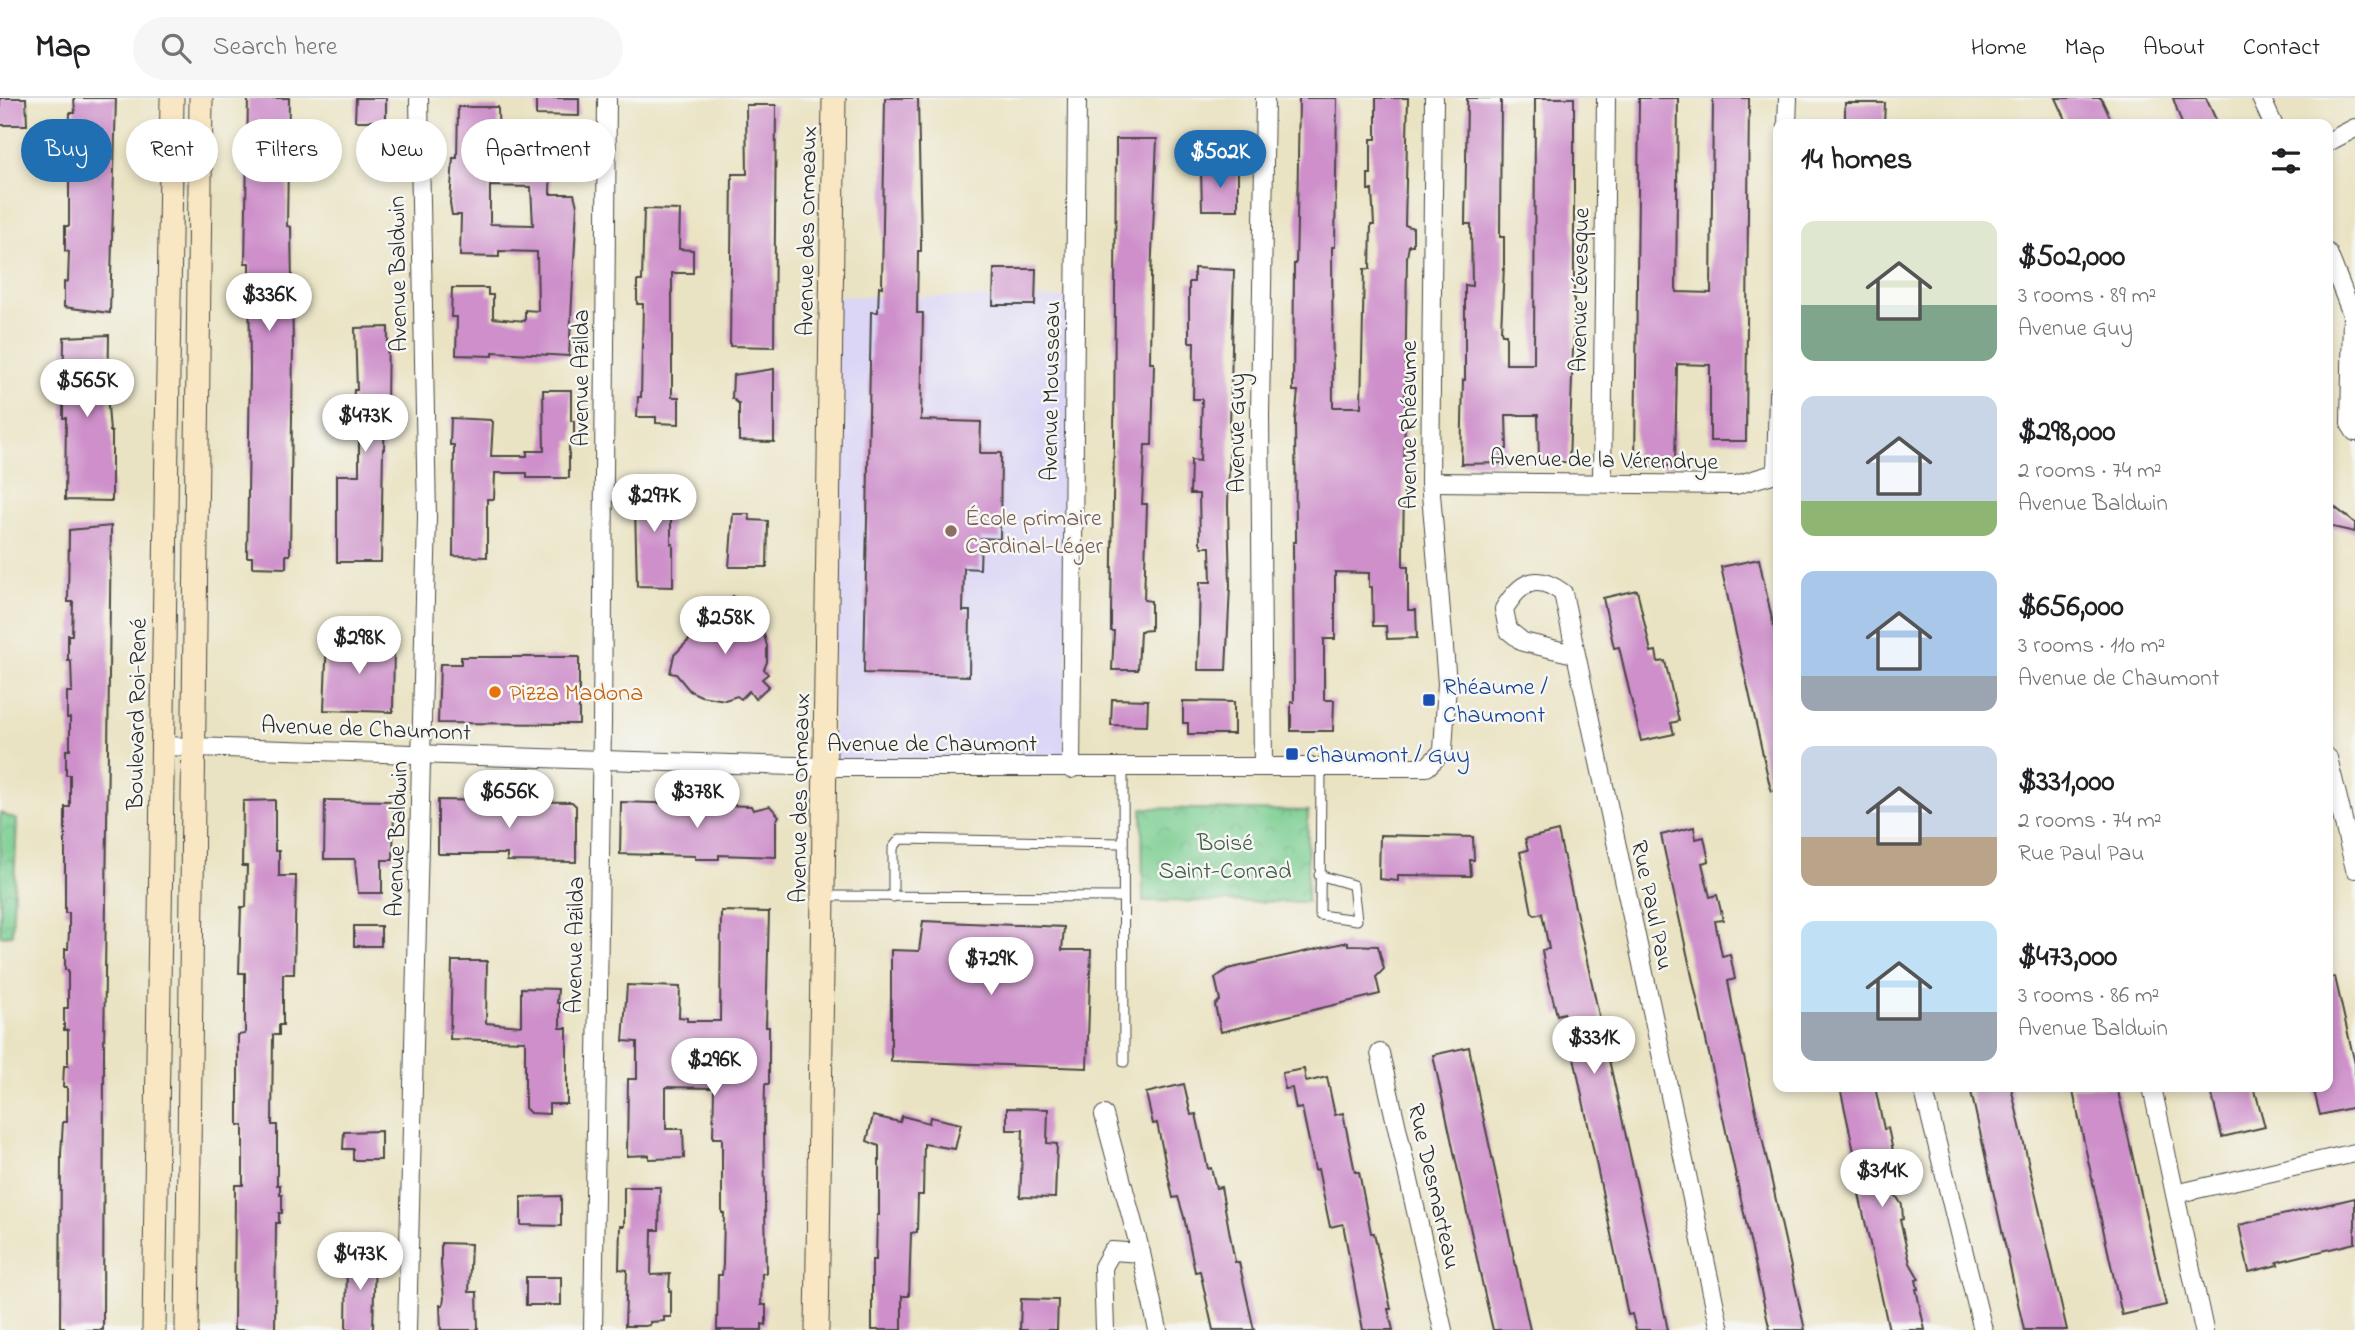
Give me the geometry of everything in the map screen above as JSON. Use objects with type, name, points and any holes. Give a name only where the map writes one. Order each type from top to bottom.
[{"type":"street","name":"Boulevard Roi-René","points":[[154,1330],[172,98]]},
{"type":"street","points":[[187,1330],[201,98]]},
{"type":"street","name":"Avenue Baldwin","points":[[407,1330],[427,517],[419,98]]},
{"type":"street","name":"Avenue Azilda","points":[[593,1330],[607,98]]},
{"type":"street","name":"Avenue des Ormeaux","points":[[817,1330],[834,98]]},
{"type":"street","name":"Avenue Mousseau","points":[[1071,769],[1077,98]]},
{"type":"street","name":"Avenue Guy","points":[[1263,767],[1260,415],[1265,98]]},
{"type":"street","name":"Avenue Rhéaume","points":[[1434,98],[1430,482],[1447,682],[1443,751]]},
{"type":"street","name":"Avenue Lévesque","points":[[1602,483],[1606,98]]},
{"type":"street","points":[[1787,119],[1788,98]]},
{"type":"street","points":[[2261,98],[2271,119]]},
{"type":"street","points":[[2333,139],[2355,128]]},
{"type":"street","points":[[2333,266],[2352,314],[2350,424],[2355,432]]},
{"type":"street","name":"Avenue de la Vérendrye","points":[[1430,482],[1736,485],[1773,474]]},
{"type":"street","name":"Rue Paul Pau","points":[[1574,654],[1523,642],[1508,630],[1504,610],[1515,592],[1530,582],[1550,584],[1563,593],[1720,1330]]},
{"type":"street","name":"Avenue de Chaumont","points":[[162,746],[825,767],[1071,769],[1426,767],[1443,751]]},
{"type":"street","points":[[2333,779],[2355,869]]},
{"type":"street","name":"Rue Desmarteau","points":[[1380,1053],[1443,1330]]},
{"type":"street","points":[[1924,1092],[1983,1330]]},
{"type":"street","points":[[2153,1092],[2204,1330]]},
{"type":"street","points":[[1104,1115],[1141,1252],[1158,1330]]},
{"type":"street","points":[[2175,1194],[2355,1153]]},
{"type":"street","points":[[1105,1330],[1103,1267],[1112,1251],[1141,1252]]},
{"type":"lane","points":[[1320,875],[1353,886],[1357,920],[1320,915],[1320,875],[1321,767]]},
{"type":"lane","points":[[1123,768],[1124,1062]]},
{"type":"lane","points":[[893,897],[893,848],[900,839],[1123,843]]},
{"type":"lane","points":[[824,896],[1123,897]]},
{"type":"shaded area","name":"École primaire Cardinal-Léger","points":[[833,296],[1074,298],[1066,770],[833,764]]},
{"type":"green space","name":"Boisé Saint-Conrad","points":[[1142,808],[1308,811],[1307,902],[1143,901]]},
{"type":"green space","points":[[0,813],[17,820],[12,935],[0,936]]},
{"type":"building","points":[[0,98],[26,98],[27,119],[21,119],[21,125],[0,125]]},
{"type":"building","points":[[74,98],[116,98],[110,313],[64,307],[64,282],[68,281],[69,252],[65,251],[65,226],[69,226],[69,182],[112,182],[112,119],[70,119],[70,113],[75,113]]},
{"type":"building","points":[[248,98],[289,98],[289,119],[248,119]]},
{"type":"building","points":[[356,98],[386,98],[386,119],[355,121]]},
{"type":"building","points":[[536,98],[579,98],[579,116],[536,115]]},
{"type":"building","points":[[885,98],[918,98],[921,251],[918,251],[917,313],[923,313],[921,420],[981,422],[980,453],[1001,453],[1000,539],[981,538],[980,569],[964,568],[963,611],[970,611],[969,676],[864,673],[871,312],[878,312],[879,286],[882,287]]},
{"type":"building","points":[[1299,98],[1337,98],[1335,247],[1332,247],[1333,407],[1361,407],[1364,269],[1370,269],[1371,225],[1374,225],[1372,190],[1368,190],[1368,174],[1371,174],[1371,139],[1376,139],[1376,98],[1408,98],[1405,225],[1413,228],[1413,245],[1409,245],[1407,257],[1403,567],[1408,567],[1408,610],[1416,610],[1417,638],[1387,639],[1386,626],[1373,626],[1369,573],[1335,572],[1335,639],[1324,639],[1324,700],[1334,700],[1333,731],[1291,731],[1291,702],[1294,702],[1295,420],[1298,391],[1293,391],[1294,264]]},
{"type":"building","points":[[1467,98],[1501,98],[1500,237],[1504,237],[1504,266],[1501,331],[1506,334],[1506,364],[1534,364],[1535,98],[1574,98],[1574,322],[1569,462],[1539,462],[1538,415],[1506,415],[1507,449],[1502,449],[1502,463],[1461,464],[1465,380],[1465,285],[1472,286],[1471,224],[1465,224]]},
{"type":"building","points":[[1639,98],[1678,98],[1676,288],[1677,292],[1711,293],[1713,98],[1749,98],[1746,441],[1710,441],[1710,365],[1677,364],[1675,466],[1635,466]]},
{"type":"building","points":[[2056,98],[2101,98],[2111,119],[2066,119]]},
{"type":"building","points":[[2173,98],[2206,98],[2216,119],[2180,119]]},
{"type":"building","points":[[1845,103],[1885,103],[1884,119],[1845,119]]},
{"type":"building","points":[[746,105],[776,105],[774,347],[730,346],[732,174],[747,174]]},
{"type":"building","points":[[458,107],[498,107],[498,119],[461,119],[461,182],[550,182],[550,194],[574,194],[577,206],[569,356],[493,352],[493,356],[456,355],[457,317],[451,317],[452,288],[488,288],[488,295],[493,295],[493,318],[525,321],[525,310],[538,311],[537,252],[499,251],[499,257],[460,256],[461,215],[452,215],[450,203],[453,158],[457,158]],"holes":[[[490,186],[531,187],[533,225],[490,224]]]},
{"type":"building","points":[[1116,139],[1157,139],[1151,276],[1150,363],[1154,363],[1152,445],[1145,445],[1142,504],[1147,504],[1144,600],[1151,601],[1151,630],[1140,631],[1138,670],[1112,670]]},
{"type":"building","points":[[1238,169],[1238,210],[1202,210],[1201,170]]},
{"type":"building","points":[[246,182],[288,182],[287,226],[291,227],[293,347],[290,555],[286,555],[286,568],[252,567],[252,557],[247,557],[250,369],[249,263],[245,263]]},
{"type":"building","points":[[644,209],[680,210],[679,249],[693,250],[693,273],[672,273],[672,397],[679,397],[679,424],[656,423],[656,417],[637,417],[638,397],[641,397],[643,304],[637,304],[637,281],[642,281]]},
{"type":"building","points":[[1194,268],[1234,270],[1228,506],[1230,586],[1226,670],[1198,670],[1200,582],[1211,582],[1210,547],[1202,547],[1200,542],[1199,494],[1190,494],[1191,460],[1200,461],[1202,399],[1193,399],[1194,342],[1189,342],[1189,282],[1194,282]]},
{"type":"building","points":[[994,269],[1036,269],[1035,305],[993,305]]},
{"type":"building","points":[[388,327],[381,562],[337,562],[337,475],[359,475],[359,438],[351,438],[354,390],[357,390],[355,328]]},
{"type":"building","points":[[109,335],[108,406],[112,432],[112,501],[65,500],[64,337]]},
{"type":"building","points":[[774,369],[774,442],[739,441],[739,404],[732,398],[733,375]]},
{"type":"building","points":[[543,390],[571,390],[574,441],[569,441],[569,478],[527,478],[527,473],[495,473],[494,499],[487,499],[487,557],[453,556],[454,445],[450,445],[451,418],[491,420],[491,456],[527,456],[527,451],[544,451]]},
{"type":"building","points":[[637,480],[669,480],[673,587],[637,586]]},
{"type":"building","points":[[2333,506],[2355,523],[2355,532],[2333,527]]},
{"type":"building","points":[[733,514],[749,514],[750,520],[768,521],[767,567],[729,567]]},
{"type":"building","points":[[111,526],[103,1330],[64,1330],[64,1327],[60,1327],[61,1154],[63,1122],[67,1122],[67,1087],[63,1087],[64,1066],[68,1066],[68,1030],[64,1030],[64,1008],[68,1008],[65,949],[68,949],[69,931],[69,913],[65,913],[65,807],[70,807],[70,775],[66,775],[66,750],[70,750],[67,692],[72,692],[68,635],[72,635],[73,602],[68,602],[69,530]]},
{"type":"building","points":[[1759,559],[1773,624],[1773,791],[1771,791],[1721,567]]},
{"type":"building","points":[[1637,590],[1651,652],[1656,651],[1658,662],[1665,661],[1679,721],[1671,723],[1674,734],[1641,741],[1619,647],[1614,648],[1603,598]]},
{"type":"building","points":[[733,596],[758,622],[767,646],[764,669],[768,674],[762,679],[769,686],[755,699],[749,691],[741,699],[737,696],[725,700],[701,696],[690,691],[676,674],[670,673],[674,655]]},
{"type":"building","points":[[327,638],[373,639],[373,643],[394,644],[393,712],[324,710]]},
{"type":"building","points":[[461,657],[579,657],[579,724],[438,723],[440,664],[461,664]]},
{"type":"building","points":[[1112,699],[1148,700],[1147,726],[1111,725]]},
{"type":"building","points":[[1183,701],[1234,702],[1234,734],[1188,734],[1188,723],[1183,723]]},
{"type":"building","points":[[275,800],[275,851],[279,851],[279,876],[296,876],[294,974],[283,974],[283,1025],[279,1025],[279,1035],[273,1035],[272,1125],[277,1125],[277,1185],[280,1185],[282,1195],[282,1213],[279,1213],[279,1223],[276,1223],[275,1330],[234,1330],[235,1185],[243,1185],[243,1125],[238,1125],[238,1035],[245,1034],[245,973],[239,973],[241,907],[246,907],[247,866],[242,866],[243,801]]},
{"type":"building","points":[[325,800],[394,801],[393,860],[382,860],[382,893],[358,893],[355,859],[324,859]]},
{"type":"building","points":[[438,800],[572,802],[576,806],[576,862],[507,861],[507,854],[438,854]]},
{"type":"building","points":[[621,802],[751,806],[753,810],[770,806],[779,816],[776,821],[776,857],[719,855],[719,859],[695,859],[695,856],[620,854]]},
{"type":"building","points":[[1694,827],[1696,839],[1704,837],[1709,861],[1702,863],[1710,897],[1717,895],[1723,920],[1715,921],[1722,956],[1730,954],[1735,979],[1728,981],[1733,1008],[1805,1330],[1770,1330],[1767,1318],[1661,835]]},
{"type":"building","points":[[1558,831],[1668,1330],[1636,1330],[1632,1314],[1628,1315],[1567,1024],[1564,1013],[1557,1015],[1544,963],[1542,950],[1549,949],[1542,913],[1532,913],[1520,852],[1528,850],[1525,839]]},
{"type":"building","points":[[1380,835],[1473,837],[1474,860],[1470,860],[1471,876],[1398,875],[1398,881],[1379,879]]},
{"type":"building","points":[[721,911],[769,912],[766,1027],[769,1027],[769,1084],[765,1084],[764,1129],[766,1273],[762,1273],[761,1305],[766,1305],[766,1325],[762,1324],[762,1330],[717,1330],[718,1275],[722,1275],[724,1213],[722,1138],[713,1138],[714,1088],[666,1087],[666,1129],[683,1129],[684,1158],[649,1159],[649,1155],[627,1156],[628,1079],[637,1079],[637,1042],[623,1041],[627,985],[680,987],[679,1017],[687,1018],[687,1021],[720,1021]]},
{"type":"building","points":[[923,921],[1064,927],[1062,950],[1091,950],[1087,1068],[891,1061],[891,950],[919,951]]},
{"type":"building","points":[[354,926],[381,926],[381,946],[354,946]]},
{"type":"building","points":[[1348,942],[1348,945],[1378,946],[1384,969],[1376,977],[1380,994],[1221,1032],[1215,1005],[1220,1000],[1215,978],[1228,969]]},
{"type":"building","points":[[452,961],[487,961],[486,1023],[521,1026],[521,988],[558,989],[560,1028],[567,1028],[567,1104],[549,1104],[549,1114],[530,1113],[525,1108],[525,1041],[450,1039]]},
{"type":"building","points":[[2333,977],[2355,1064],[2355,1107],[2320,1115],[2314,1092],[2333,1092]]},
{"type":"building","points":[[1469,1047],[1530,1330],[1493,1330],[1483,1287],[1433,1055]]},
{"type":"building","points":[[1304,1069],[1306,1082],[1327,1077],[1335,1115],[1343,1113],[1355,1172],[1359,1172],[1371,1233],[1374,1233],[1393,1330],[1363,1330],[1343,1224],[1330,1227],[1302,1108],[1296,1109],[1292,1088],[1285,1089],[1282,1073]]},
{"type":"building","points":[[1184,1084],[1191,1115],[1196,1114],[1208,1169],[1211,1168],[1216,1188],[1221,1187],[1235,1262],[1239,1262],[1254,1330],[1213,1330],[1200,1271],[1195,1272],[1178,1197],[1173,1198],[1157,1123],[1153,1124],[1146,1093]]},
{"type":"building","points":[[1841,1092],[1876,1092],[1884,1129],[1888,1128],[1893,1151],[1890,1152],[1892,1165],[1888,1166],[1895,1194],[1902,1205],[1903,1219],[1900,1220],[1910,1263],[1919,1279],[1916,1280],[1916,1289],[1925,1330],[1889,1330],[1859,1194],[1863,1193]]},
{"type":"building","points":[[1971,1092],[2012,1092],[2067,1330],[2024,1330]]},
{"type":"building","points":[[2073,1092],[2118,1092],[2166,1305],[2122,1315]]},
{"type":"building","points":[[2211,1092],[2255,1092],[2265,1127],[2222,1137]]},
{"type":"building","points":[[1007,1108],[1048,1109],[1047,1143],[1057,1144],[1055,1198],[1020,1197],[1023,1130],[1007,1130]]},
{"type":"building","points":[[873,1116],[900,1122],[902,1116],[929,1123],[930,1117],[961,1124],[955,1149],[924,1144],[923,1195],[918,1195],[917,1232],[911,1233],[909,1296],[902,1296],[902,1330],[872,1330],[872,1260],[876,1260],[879,1215],[879,1146],[867,1141]]},
{"type":"building","points":[[381,1131],[381,1160],[353,1160],[353,1149],[343,1149],[344,1132]]},
{"type":"building","points":[[624,1187],[660,1187],[659,1230],[652,1230],[651,1275],[670,1274],[671,1317],[664,1317],[664,1321],[650,1322],[650,1325],[645,1326],[625,1326],[627,1270],[619,1269],[620,1226],[624,1226]]},
{"type":"building","points":[[561,1196],[561,1226],[521,1225],[521,1197]]},
{"type":"building","points":[[2355,1198],[2355,1243],[2277,1262],[2278,1265],[2249,1272],[2239,1225]]},
{"type":"building","points":[[441,1243],[471,1244],[469,1292],[477,1292],[476,1330],[441,1330],[440,1305],[443,1305],[444,1298]]},
{"type":"building","points":[[347,1254],[375,1254],[373,1330],[346,1330]]},
{"type":"building","points":[[526,1277],[561,1277],[561,1305],[526,1305]]},
{"type":"building","points":[[1021,1299],[1058,1300],[1057,1330],[1020,1330]]},
{"type":"place","name":"École primaire Cardinal-Léger","points":[[951,531]]},
{"type":"place","name":"Pizza Madona","points":[[495,692]]},
{"type":"place","name":"Rhéaume / Chaumont","points":[[1429,700]]},
{"type":"place","name":"Chaumont / Guy","points":[[1292,754]]}]
